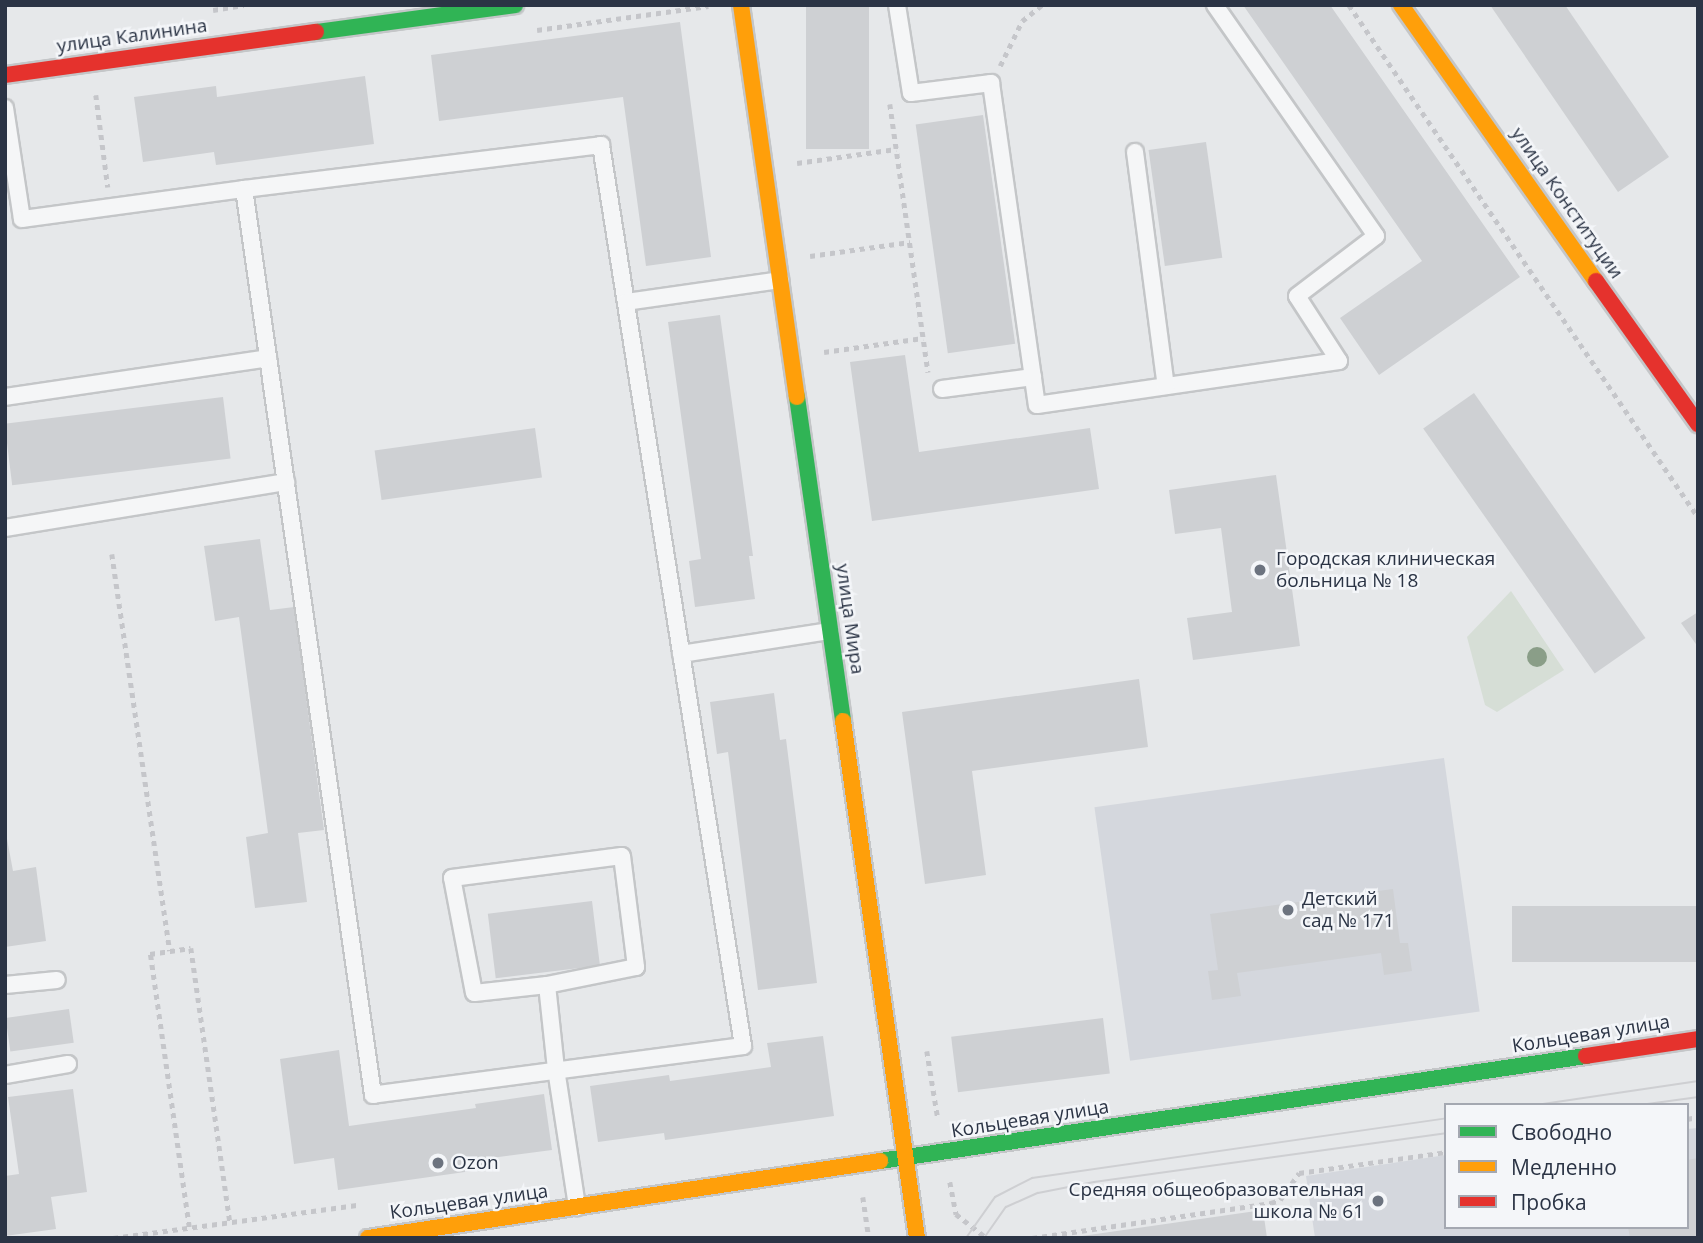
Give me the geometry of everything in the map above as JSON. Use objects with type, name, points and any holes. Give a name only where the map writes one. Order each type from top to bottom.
[{"type":"street","name":"улица Калинина","points":[[5,75],[515,5]]},
{"type":"street","name":"улица Мира","points":[[741,5],[917,1238]]},
{"type":"street","name":"улица Конституции","points":[[1401,5],[1698,424]]},
{"type":"street","name":"Кольцевая улица","points":[[368,1238],[1698,1039]]},
{"type":"lane","points":[[897,5],[911,93],[991,83],[1037,405],[1339,361],[1297,296],[1376,236],[1215,5]]},
{"type":"lane","points":[[5,108],[22,219]]},
{"type":"lane","points":[[5,221],[244,189],[601,145],[743,1046],[373,1095],[244,189]]},
{"type":"lane","points":[[1135,152],[1166,386]]},
{"type":"lane","points":[[626,302],[780,280]]},
{"type":"lane","points":[[5,397],[268,358]]},
{"type":"lane","points":[[942,389],[1033,377]]},
{"type":"lane","points":[[5,528],[286,482]]},
{"type":"lane","points":[[681,654],[830,631]]},
{"type":"lane","points":[[622,856],[636,967],[547,985],[474,993],[452,878],[622,856]]},
{"type":"lane","points":[[5,985],[57,980]]},
{"type":"lane","points":[[547,985],[556,1069],[577,1207]]},
{"type":"lane","points":[[5,1075],[68,1064]]},
{"type":"path","points":[[991,83],[1022,21],[1042,5]]},
{"type":"path","points":[[1349,5],[1698,517]]},
{"type":"path","points":[[95,91],[111,207]]},
{"type":"path","points":[[911,93],[889,97],[931,391],[942,389]]},
{"type":"path","points":[[788,164],[897,149]]},
{"type":"path","points":[[801,257],[910,242]]},
{"type":"path","points":[[813,354],[923,338]]},
{"type":"path","points":[[112,554],[170,951]]},
{"type":"path","points":[[189,1227],[150,954],[191,948],[230,1222]]},
{"type":"path","points":[[1032,1238],[1271,1202],[1280,1200],[1299,1173],[1444,1152]]},
{"type":"shaded area","points":[[1511,591],[1564,670],[1497,712],[1485,705],[1467,637]]},
{"type":"shaded area","name":"Детский сад № 171","points":[[1444,758],[1480,1012],[1130,1061],[1094,807]]},
{"type":"shaded area","name":"Средняя общеобразовательная школа № 61","points":[[1698,1128],[1698,1238],[1315,1238],[1306,1176],[1444,1155],[1444,1229],[1689,1229],[1689,1129]]},
{"type":"building","points":[[806,5],[869,5],[869,149],[806,149]]},
{"type":"building","points":[[1243,5],[1330,5],[1520,277],[1379,375],[1340,318],[1422,261]]},
{"type":"building","points":[[1490,5],[1565,5],[1669,157],[1618,192]]},
{"type":"building","points":[[680,22],[711,257],[646,266],[623,97],[439,121],[431,55]]},
{"type":"building","points":[[365,76],[374,144],[216,165],[214,152],[143,162],[134,97],[216,86],[217,97]]},
{"type":"building","points":[[983,115],[1015,344],[948,353],[916,124]]},
{"type":"building","points":[[1206,142],[1222,258],[1165,266],[1149,150]]},
{"type":"building","points":[[720,315],[753,556],[749,556],[755,599],[695,607],[689,561],[701,559],[668,322]]},
{"type":"building","points":[[905,355],[919,452],[1090,428],[1099,489],[872,521],[850,362]]},
{"type":"building","points":[[1474,393],[1645,638],[1595,673],[1423,429]]},
{"type":"building","points":[[223,397],[231,459],[12,485],[5,424]]},
{"type":"building","points":[[535,428],[542,478],[382,500],[375,451]]},
{"type":"building","points":[[1276,475],[1300,646],[1193,660],[1187,618],[1232,612],[1221,528],[1175,534],[1169,490]]},
{"type":"building","points":[[260,539],[270,610],[294,607],[324,830],[298,833],[307,902],[255,908],[246,837],[268,833],[239,617],[215,621],[204,546]]},
{"type":"building","points":[[1698,612],[1698,647],[1681,623]]},
{"type":"building","points":[[1139,679],[1148,747],[972,771],[986,875],[925,884],[902,712]]},
{"type":"building","points":[[774,693],[780,740],[786,739],[817,983],[758,990],[728,752],[717,754],[710,702]]},
{"type":"building","points":[[5,828],[13,871],[36,867],[46,941],[5,947]]},
{"type":"building","points":[[1393,889],[1400,943],[1408,943],[1412,971],[1384,975],[1381,953],[1237,973],[1241,996],[1212,1000],[1208,971],[1218,970],[1210,914]]},
{"type":"building","points":[[592,901],[600,966],[496,978],[488,914]]},
{"type":"building","points":[[1512,906],[1698,906],[1698,962],[1512,962]]},
{"type":"building","points":[[69,1009],[74,1043],[10,1052],[6,1018]]},
{"type":"building","points":[[1103,1018],[1110,1074],[958,1092],[951,1037]]},
{"type":"building","points":[[823,1036],[834,1116],[665,1140],[664,1133],[598,1142],[590,1086],[669,1075],[670,1081],[771,1067],[767,1043]]},
{"type":"building","points":[[339,1050],[349,1126],[476,1108],[475,1104],[544,1094],[552,1150],[491,1158],[493,1168],[338,1190],[334,1158],[294,1164],[280,1059]]},
{"type":"building","points":[[73,1089],[87,1192],[51,1197],[56,1229],[5,1236],[5,1176],[19,1174],[8,1097]]},
{"type":"building","points":[[1698,1158],[1698,1238],[1630,1238],[1628,1229],[1689,1229],[1689,1160]]},
{"type":"building","points":[[1263,1210],[1267,1238],[1082,1238],[1082,1236]]},
{"type":"tram line","points":[[1550,1103],[1698,1081]]},
{"type":"tram line","points":[[1654,1103],[1698,1097]]},
{"type":"tram line","points":[[966,1238],[995,1197],[1032,1178],[1444,1118]]},
{"type":"tram line","points":[[984,1238],[1006,1207],[1038,1193],[1094,1182],[1444,1133]]},
{"type":"traffic: fast","points":[[316,32],[515,5]]},
{"type":"traffic: fast","points":[[797,397],[843,721]]},
{"type":"traffic: fast","points":[[880,1161],[1586,1056]]},
{"type":"traffic: slow","points":[[741,5],[797,397]]},
{"type":"traffic: slow","points":[[1401,5],[1596,281]]},
{"type":"traffic: slow","points":[[843,721],[917,1238]]},
{"type":"traffic: slow","points":[[368,1238],[880,1161]]},
{"type":"traffic: jam","points":[[5,75],[316,32]]},
{"type":"traffic: jam","points":[[1596,281],[1698,424]]},
{"type":"traffic: jam","points":[[1586,1056],[1698,1039]]},
{"type":"place","name":"Городская клиническая больница № 18","points":[[1260,570]]},
{"type":"place","name":"Детский сад № 171","points":[[1288,910]]},
{"type":"place","name":"Ozon","points":[[438,1163]]},
{"type":"place","name":"Средняя общеобразовательная школа № 61","points":[[1378,1201]]}]
